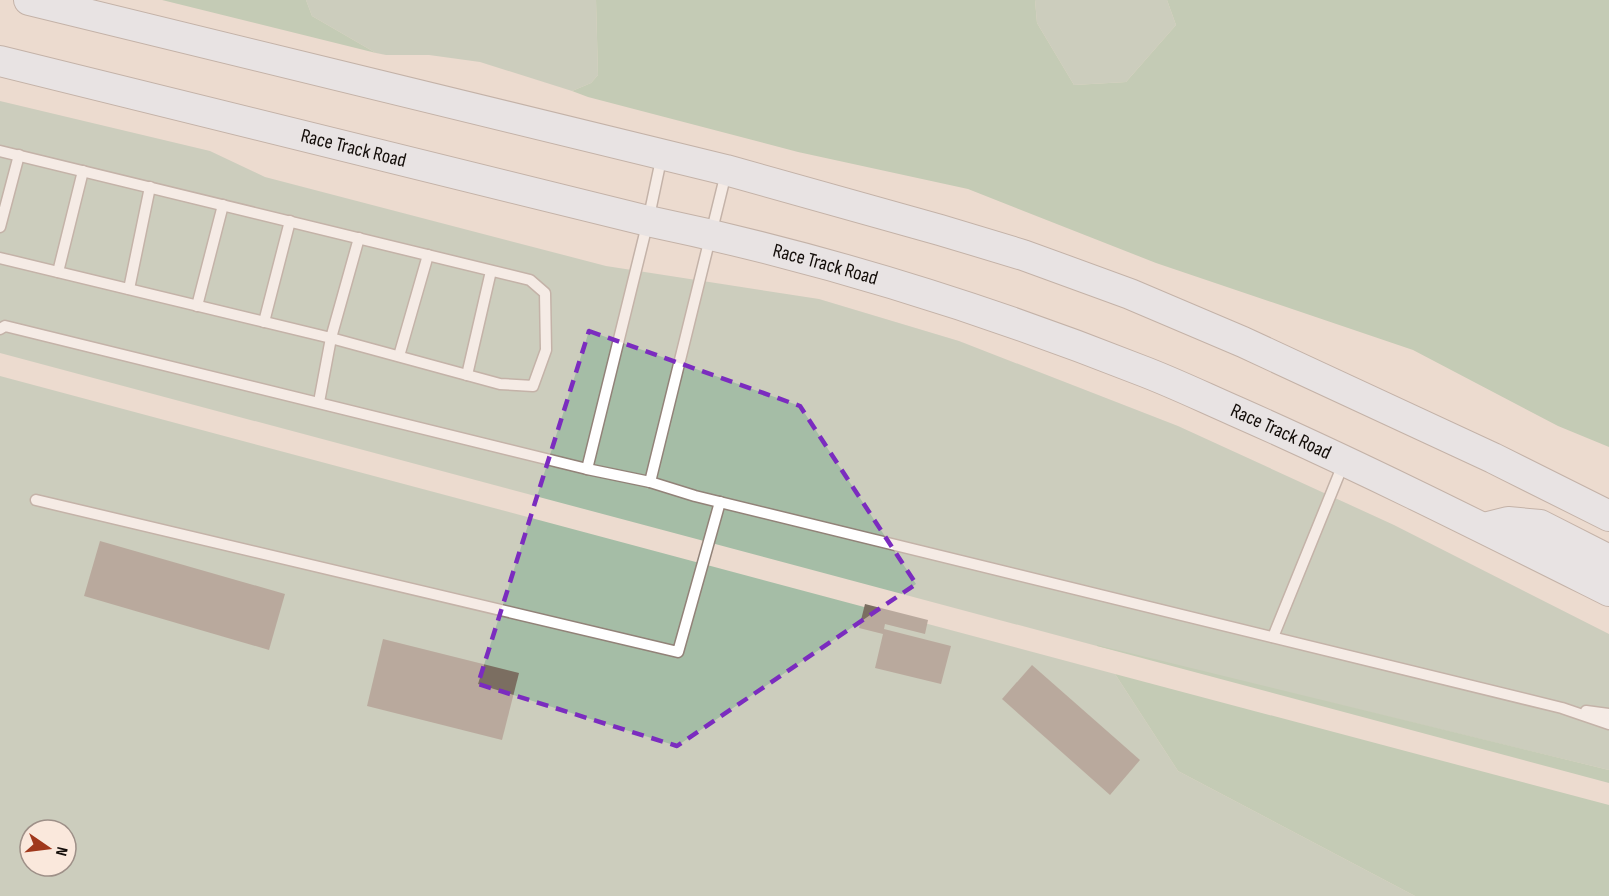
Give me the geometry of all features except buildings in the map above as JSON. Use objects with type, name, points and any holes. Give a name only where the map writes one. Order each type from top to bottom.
[{"type":"main road","points":[[29,0],[726,170],[1023,255],[1130,294],[1254,346],[1493,458],[1609,516]]},
{"type":"main road","name":"Race Track Road","points":[[0,61],[648,221],[712,234],[841,269],[1033,330],[1141,370],[1345,460],[1609,591]]},
{"type":"main road","points":[[1484,528],[1508,522],[1540,525],[1609,560]]},
{"type":"lane","points":[[0,151],[530,280],[545,293],[546,350],[533,386],[500,384],[331,338],[0,258]]},
{"type":"lane","points":[[0,227],[19,155]]},
{"type":"lane","points":[[587,469],[662,155]]},
{"type":"lane","points":[[650,482],[726,170]]},
{"type":"lane","points":[[58,272],[83,171]]},
{"type":"lane","points":[[129,289],[150,187]]},
{"type":"lane","points":[[197,306],[223,205]]},
{"type":"lane","points":[[264,322],[290,221]]},
{"type":"lane","points":[[319,402],[331,338],[359,238]]},
{"type":"lane","points":[[399,356],[428,255]]},
{"type":"lane","points":[[467,375],[492,271]]},
{"type":"lane","points":[[0,329],[5,326],[587,469],[650,482],[720,502],[1562,708],[1609,724]]},
{"type":"lane","points":[[1273,637],[1345,460]]},
{"type":"lane","points":[[36,500],[678,652],[720,502]]},
{"type":"lane","points":[[1562,708],[1609,714]]},
{"type":"highlighted area","points":[[589,331],[800,406],[916,584],[677,746],[478,684]]},
{"type":"green space","points":[[162,0],[306,0],[312,16],[376,53]]},
{"type":"green space","points":[[306,0],[596,0],[598,75],[591,83],[572,91],[480,62],[429,55],[376,53],[312,16]]},
{"type":"green space","points":[[596,0],[1035,0],[1037,23],[1074,85],[1126,82],[1176,25],[1167,0],[1609,0],[1609,447],[1558,426],[1413,350],[1156,263],[968,189],[798,152],[572,91],[591,83],[598,75]]},
{"type":"green space","points":[[1035,0],[1167,0],[1176,25],[1126,82],[1074,85],[1037,23]]},
{"type":"green space","points":[[0,101],[210,151],[265,177],[606,266],[819,299],[959,341],[1178,426],[1394,525],[1609,634],[1609,770],[1097,646],[0,353]]},
{"type":"green space","points":[[0,376],[1115,674],[1178,771],[1415,896],[0,896]]},
{"type":"green space","points":[[1097,646],[1609,770],[1609,783]]},
{"type":"green space","points":[[1115,674],[1609,805],[1609,896],[1415,896],[1178,771]]}]
